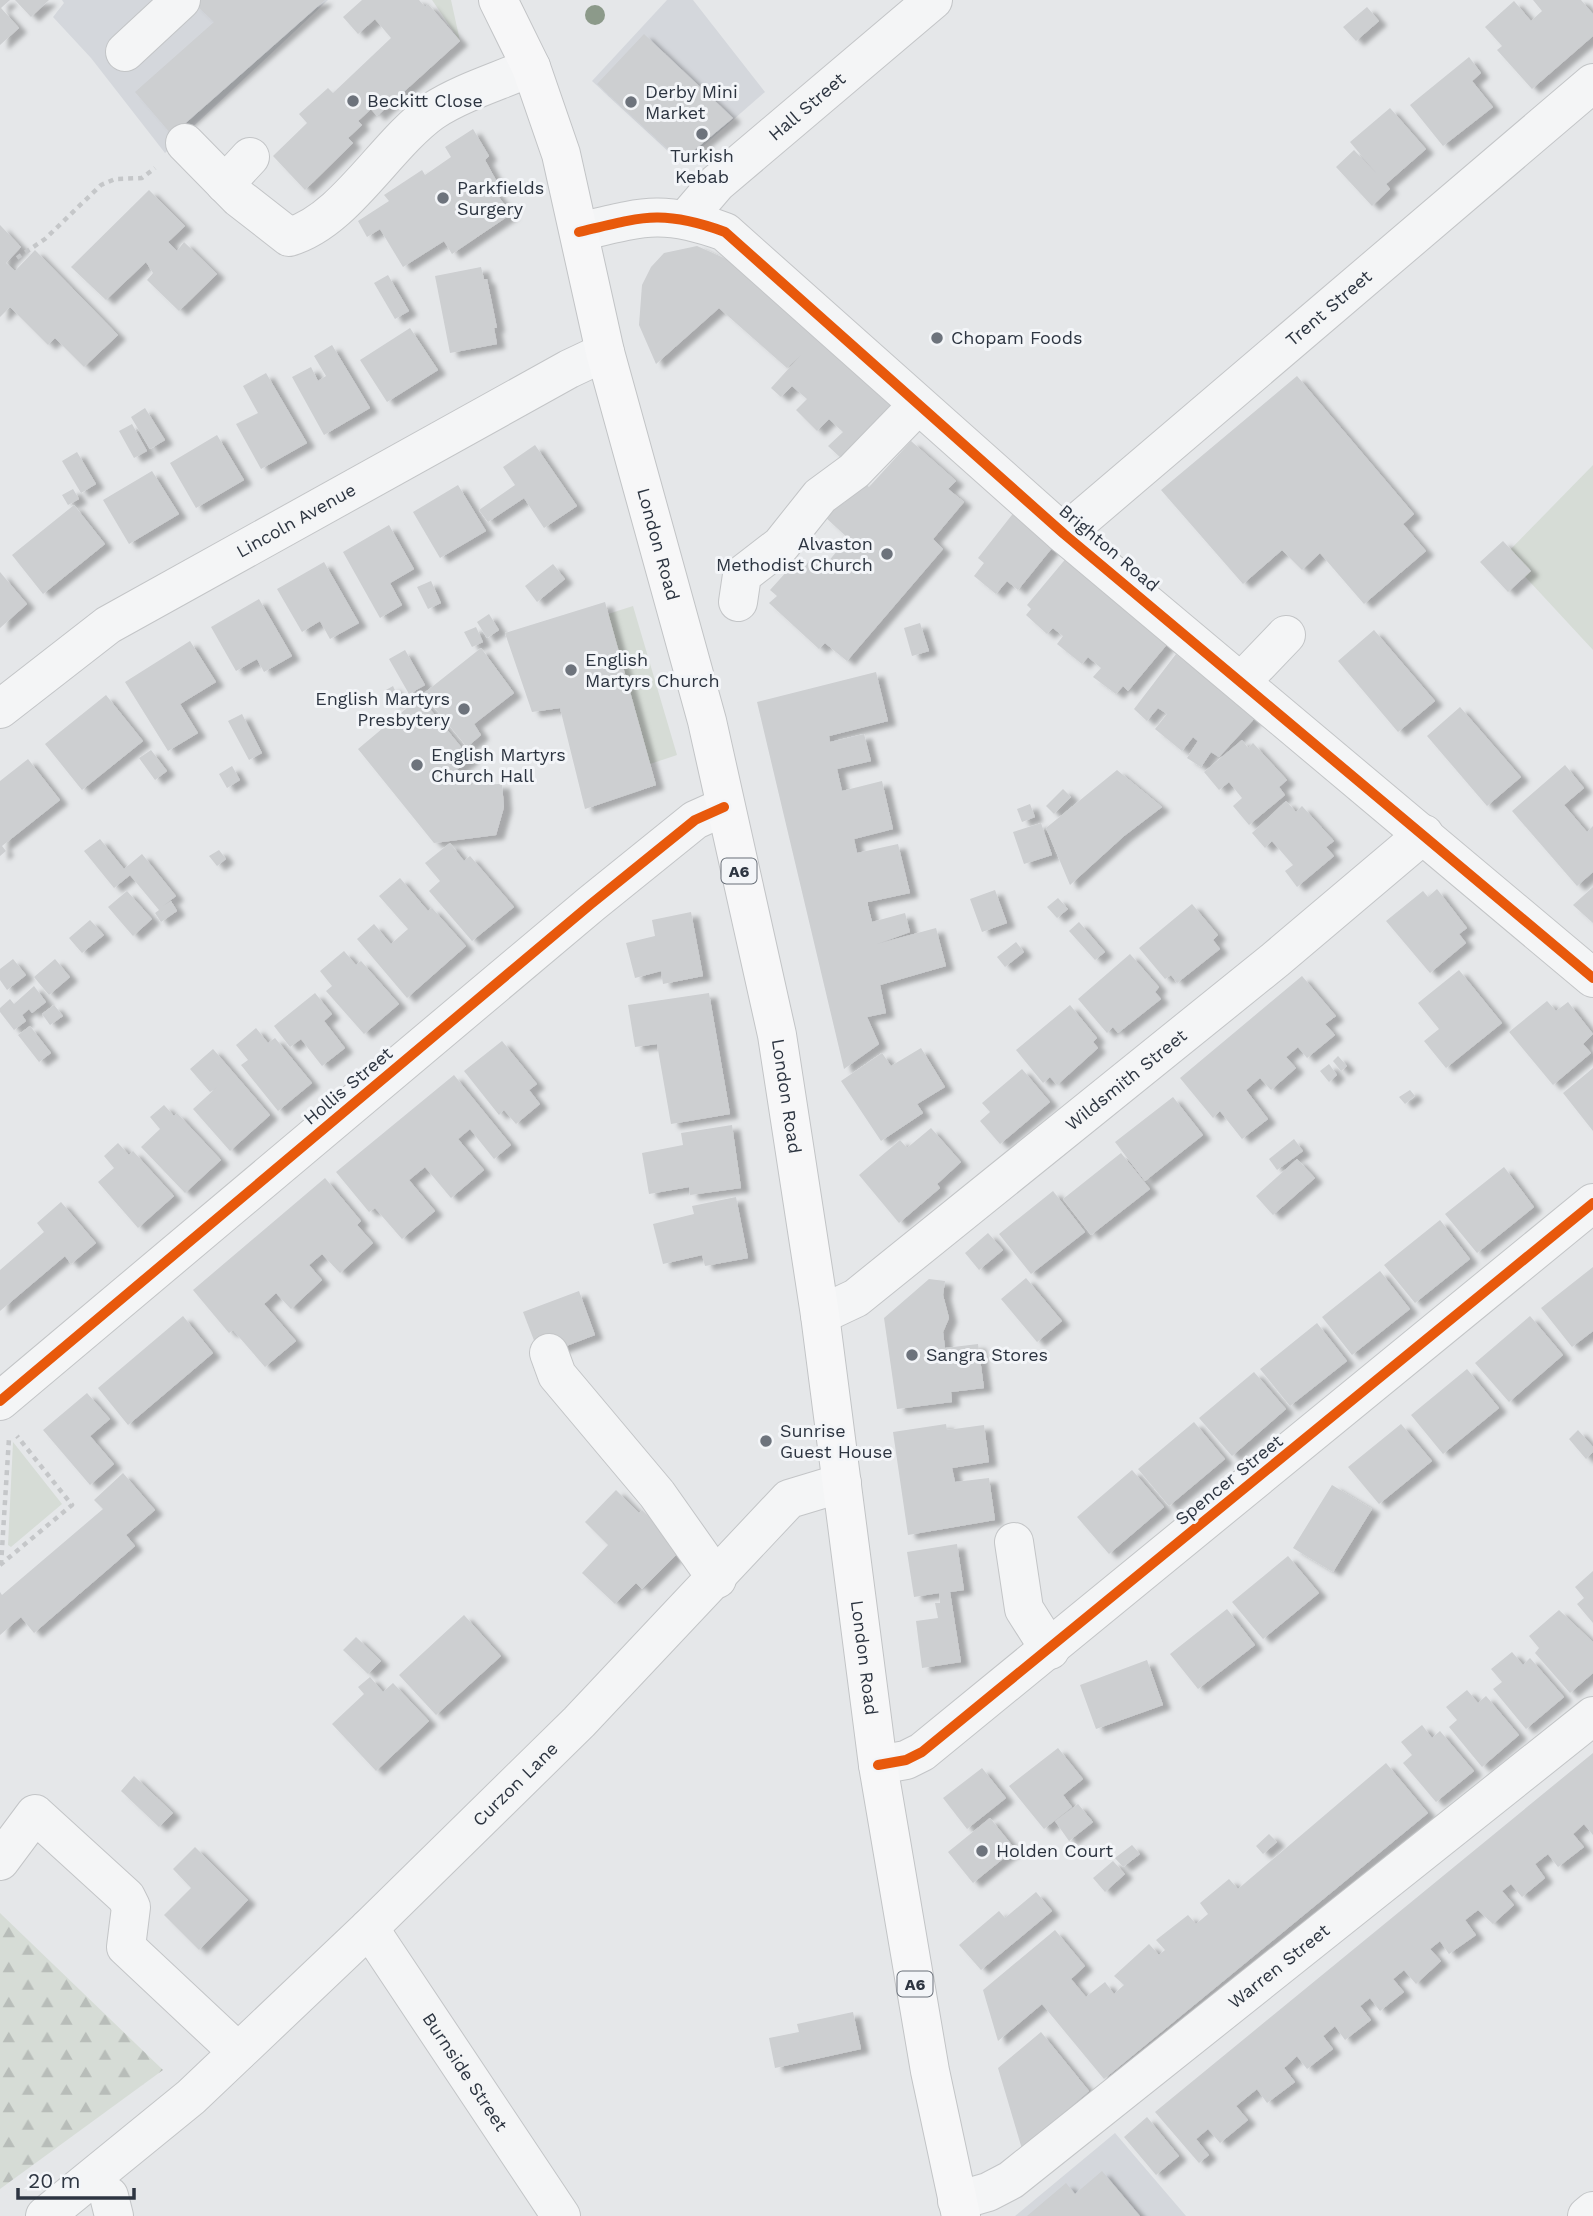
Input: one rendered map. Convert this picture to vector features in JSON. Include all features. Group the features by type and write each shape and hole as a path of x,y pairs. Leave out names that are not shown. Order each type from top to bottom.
{"main road":[{"name":"London Road","path":"498,0 531,67 561,154 605,352 707,721 724,807 777,1035 820,1315 878,1765 930,2070 959,2209"}],"street":[{"path":"125,52 181,0"},
{"name":"Hall Street","path":"687,218 717,183 933,0"},
{"path":"185,143 237,170 282,233 289,237 306,232 337,209 370,170 433,112 531,67"},
{"name":"Trent Street","path":"1064,534 1593,83"},
{"name":"Brighton Road","path":"579,232 645,216 687,218 725,232 1064,534 1593,978"},
{"name":"Lincoln Avenue","path":"0,709 108,625 569,369 605,352"},
{"path":"738,602 742,575 781,545 820,496 854,471 918,405"},
{"path":"1242,681 1286,635"},
{"name":"Hollis Street","path":"0,1401 631,871 695,820 724,807"},
{"name":"Wildsmith Street","path":"820,1315 856,1298 1275,960 1424,834"},
{"name":"Spencer Street","path":"878,1765 906,1760 922,1752 1050,1650 1593,1203"},
{"path":"549,1353 557,1375 656,1494 717,1579"},
{"name":"Curzon Lane","path":"45,2216 191,2096 369,1927 579,1722 717,1579 789,1499 842,1483"},
{"path":"1014,1542 1024,1609 1050,1650"},
{"name":"Warren Street","path":"959,2209 1011,2180 1593,1716"},
{"path":"0,1861 35,1814 126,1897 131,1917 127,1948 239,2052"},
{"name":"Burnside Street","path":"369,1927 561,2216"},
{"path":"1587,2216 1593,2211"}],"path":[{"path":"17,258 45,239 101,185 115,179 142,178 185,143"},
{"path":"10,1427 72,1505 1,1565 6,1497 10,1427"}],"shaded area":[{"path":"62,0 328,0 165,153 91,58 53,17 64,3"},
{"path":"667,0 693,0 765,92 694,154 670,153 592,81"},
{"path":"1115,2133 1186,2216 1015,2216"}],"green space":[{"path":"432,0 451,0 460,41"},
{"path":"1593,465 1593,650 1505,555"},
{"path":"633,606 677,755 650,764 608,614"},
{"path":"13,1442 62,1504 11,1547 8,1545"},
{"path":"0,1913 163,2070 0,2189"}],"building":[{"path":"0,0 10,0 1,8 19,28 0,45"},
{"path":"15,0 49,0 31,17"},
{"path":"197,0 325,0 172,135 135,92 214,22 194,3"},
{"name":"Beckitt Close","path":"362,0 419,0 425,7 428,4 460,41 377,116 371,109 358,121 362,125 348,138 353,143 305,190 273,156 307,123 299,114 328,88 333,93 391,38 375,19 358,34 343,17"},
{"path":"1533,0 1581,0 1593,14 1593,36 1532,89 1497,50 1502,46 1485,27 1514,1 1531,21 1542,11"},
{"path":"1367,7 1379,21 1356,41 1343,27"},
{"path":"644,34 733,118 692,152 670,151 597,84"},
{"path":"1469,57 1481,73 1472,81 1493,107 1443,146 1410,105"},
{"path":"1390,108 1426,149 1386,184 1390,189 1372,206 1336,167 1354,150 1377,174 1350,142"},
{"name":"Parkfields Surgery","path":"473,129 489,156 485,160 497,182 491,186 511,214 452,254 444,241 403,267 380,229 367,237 358,221 389,201 384,195 422,170 425,175 451,157 445,147"},
{"path":"149,190 185,226 168,242 177,251 184,242 217,274 179,311 147,280 153,273 146,262 106,300 71,267"},
{"path":"0,225 21,247 6,263 15,271 35,250 118,335 84,367 55,338 48,345 10,307 0,317"},
{"path":"697,246 735,263 893,407 841,458 828,446 843,432 829,419 817,431 796,410 807,399 792,386 781,397 771,388 801,355 787,368 719,308 656,364 639,325 642,285 651,267 664,253"},
{"path":"481,267 484,279 487,279 497,328 494,328 497,344 450,353 435,276"},
{"path":"388,275 409,311 395,319 374,283"},
{"path":"410,328 438,370 387,402 360,360"},
{"path":"332,345 370,408 324,435 292,377 311,367 318,381 326,376 314,356"},
{"path":"266,373 307,443 261,469 236,424 258,413 243,386"},
{"path":"1297,376 1414,514 1403,524 1426,551 1364,604 1320,553 1302,570 1282,550 1243,584 1161,490"},
{"path":"145,408 165,440 150,449 131,417"},
{"path":"132,424 147,451 134,458 119,431"},
{"path":"217,435 244,480 196,508 170,463"},
{"name":"Alvaston Methodist Church","path":"911,441 956,481 948,489 964,502 933,539 943,549 847,661 825,643 819,649 769,603 777,596 770,590 798,559 805,566 811,559 822,569 848,538 825,517 840,500 844,503 863,482 869,487"},
{"path":"535,445 577,506 544,528 524,498 488,522 479,510 515,485 503,467"},
{"path":"77,452 96,484 81,493 62,461"},
{"path":"152,471 179,514 129,544 103,500"},
{"path":"458,485 486,531 440,558 413,512"},
{"path":"73,489 79,499 68,505 62,495"},
{"path":"74,505 105,544 43,594 12,555"},
{"path":"1015,511 1056,543 1018,590 1007,581 996,594 974,576 984,563 978,558"},
{"path":"389,525 414,569 390,583 402,605 380,618 343,552"},
{"path":"1503,541 1531,571 1508,592 1480,562"},
{"path":"1068,556 1169,642 1128,691 1123,686 1116,694 1093,677 1101,668 1088,657 1082,664 1057,644 1063,636 1053,628 1047,634 1026,615 1031,609 1027,605"},
{"path":"324,562 359,623 330,639 320,621 302,632 277,589"},
{"path":"553,564 565,579 537,602 525,586"},
{"path":"0,572 27,604 0,628"},
{"path":"431,581 441,603 428,609 417,587"},
{"path":"259,599 292,656 264,672 257,659 236,671 211,627"},
{"name":"English Martyrs Church","path":"605,602 656,785 585,809 560,708 532,712 505,633"},
{"path":"489,614 499,630 487,638 477,622"},
{"path":"920,623 929,651 912,656 904,628"},
{"path":"476,627 483,642 472,647 464,632"},
{"path":"1374,630 1435,701 1398,732 1338,661"},
{"path":"190,641 216,682 180,704 198,733 168,751 125,682"},
{"name":"English Martyrs Presbytery","path":"481,648 514,693 474,724 481,735 467,747 423,694"},
{"path":"405,650 425,685 409,694 389,659"},
{"path":"1176,654 1254,719 1219,757 1211,752 1201,767 1187,758 1198,741 1193,737 1182,751 1155,729 1167,714 1158,708 1147,721 1134,709"},
{"path":"876,672 888,721 829,736 830,742 864,734 871,761 837,769 842,791 882,781 893,829 854,839 857,853 898,844 910,893 868,902 872,922 905,913 910,932 877,944 936,928 946,966 880,985 886,1013 867,1017 879,1044 844,1069 757,702"},
{"path":"393,686 400,701 393,704 386,690"},
{"path":"106,695 143,741 82,790 45,744"},
{"name":"English Martyrs Church Hall","path":"420,697 471,759 455,771 471,785 502,784 504,807 496,835 434,843 358,749"},
{"path":"1460,707 1521,777 1487,806 1427,736"},
{"path":"242,714 262,753 249,760 228,721"},
{"path":"1242,740 1248,748 1253,743 1287,780 1279,787 1285,795 1249,825 1233,806 1242,798 1229,782 1219,790 1204,772"},
{"path":"151,750 167,771 155,780 139,758"},
{"path":"28,759 60,800 2,846 6,851 0,856 0,781"},
{"path":"1565,765 1584,788 1564,805 1587,832 1593,826 1593,872 1577,886 1512,811"},
{"path":"232,766 240,780 227,788 219,774"},
{"path":"1117,770 1162,807 1124,836 1070,885 1046,828"},
{"path":"1063,789 1071,797 1054,814 1046,806"},
{"path":"1286,801 1296,812 1302,806 1334,841 1326,847 1334,856 1297,887 1285,871 1293,865 1272,841 1265,848 1252,833"},
{"path":"1030,804 1035,817 1022,822 1017,809"},
{"path":"1041,823 1052,855 1024,864 1013,832"},
{"path":"100,839 124,869 142,854 176,896 163,906 171,901 177,911 161,922 155,913 159,910 130,875 114,888 84,851"},
{"path":"450,843 464,861 470,856 514,907 472,941 429,891 440,881 425,863"},
{"path":"219,850 226,859 217,866 209,856"},
{"path":"400,878 428,911 432,908 466,946 407,998 357,939 374,924 391,944 408,929 379,896"},
{"path":"1593,887 1593,923 1573,905"},
{"path":"1437,889 1467,928 1459,934 1466,943 1430,973 1386,921 1423,891 1428,897"},
{"path":"995,890 1007,923 982,932 970,899"},
{"path":"127,891 152,919 133,936 108,907"},
{"path":"1058,898 1068,909 1057,918 1047,907"},
{"path":"1192,904 1218,935 1213,940 1220,949 1177,983 1171,975 1165,979 1139,948"},
{"path":"691,912 703,976 663,984 661,971 635,978 626,943 655,936 652,920"},
{"path":"90,920 104,935 82,953 69,938"},
{"path":"1079,922 1105,952 1095,960 1069,931"},
{"path":"1016,942 1024,952 1005,967 997,957"},
{"path":"344,951 356,965 361,961 399,1004 364,1034 326,991 332,986 320,971"},
{"path":"1130,954 1159,987 1155,992 1161,999 1118,1033 1113,1027 1107,1033 1078,999"},
{"path":"13,959 26,975 7,990 0,980 0,969"},
{"path":"55,959 70,977 49,995 34,977"},
{"path":"1459,970 1502,1023 1446,1068 1424,1041 1439,1029 1418,1003"},
{"path":"1302,976 1336,1016 1325,1024 1335,1035 1307,1058 1298,1047 1286,1057 1296,1068 1271,1090 1260,1078 1246,1090 1268,1119 1242,1139 1220,1111 1213,1118 1180,1078"},
{"path":"34,986 46,1002 32,1013 29,1009 22,1015 26,1021 14,1030 0,1012 0,1008 10,999 14,1004"},
{"path":"315,993 332,1014 324,1021 345,1048 322,1066 301,1039 290,1047 274,1026"},
{"path":"709,993 730,1114 671,1124 657,1044 635,1047 628,1005"},
{"path":"1547,1001 1556,1011 1568,1002 1593,1034 1583,1044 1591,1053 1553,1085 1509,1032"},
{"path":"54,1005 63,1016 50,1025 42,1014"},
{"path":"1070,1005 1097,1038 1093,1042 1098,1048 1057,1085 1050,1077 1043,1083 1016,1050"},
{"path":"30,1026 51,1053 39,1062 18,1035"},
{"path":"256,1028 268,1043 275,1038 312,1083 278,1111 241,1065 248,1060 236,1045"},
{"path":"502,1041 537,1084 529,1090 540,1104 516,1124 504,1110 499,1115 464,1071"},
{"path":"921,1048 945,1087 917,1104 923,1113 881,1141 841,1081 882,1053 891,1066"},
{"path":"213,1049 270,1115 230,1151 193,1109 217,1087 210,1092 190,1069"},
{"path":"1338,1056 1347,1066 1341,1071 1333,1061"},
{"path":"1329,1064 1337,1075 1329,1082 1320,1071"},
{"path":"1593,1068 1593,1131 1563,1093"},
{"path":"1022,1069 1050,1102 1000,1144 980,1121 990,1112 982,1103"},
{"path":"454,1075 511,1145 494,1159 470,1129 458,1139 484,1170 451,1198 425,1167 409,1180 435,1211 402,1239 375,1208 369,1212 336,1172"},
{"path":"1410,1090 1415,1096 1405,1104 1399,1097"},
{"path":"1173,1097 1203,1135 1145,1181 1115,1142"},
{"path":"164,1105 174,1116 177,1113 221,1160 185,1193 141,1147 160,1129 150,1117"},
{"path":"732,1125 741,1188 690,1195 689,1187 649,1194 642,1153 683,1145 681,1133"},
{"path":"931,1128 961,1162 937,1184 940,1188 899,1223 859,1175 900,1140 907,1148"},
{"path":"1294,1139 1303,1151 1277,1170 1269,1159"},
{"path":"118,1143 129,1155 133,1151 174,1196 138,1228 98,1182 114,1168 104,1156"},
{"path":"1121,1153 1150,1189 1091,1235 1063,1199"},
{"path":"1297,1159 1315,1178 1273,1215 1256,1196"},
{"path":"1504,1167 1534,1207 1477,1253 1445,1214"},
{"path":"325,1178 361,1221 357,1225 373,1243 340,1273 322,1254 309,1265 322,1280 291,1309 276,1293 264,1304 296,1341 265,1367 233,1330 229,1333 193,1290"},
{"path":"1053,1191 1085,1232 1031,1274 999,1234"},
{"path":"736,1197 748,1258 705,1266 702,1255 663,1264 653,1224 694,1214 692,1206"},
{"path":"61,1202 96,1243 71,1264 65,1256 0,1311 0,1270 44,1232 37,1223"},
{"path":"1440,1220 1470,1259 1415,1303 1384,1265"},
{"path":"988,1233 1003,1250 979,1270 965,1253"},
{"path":"1593,1267 1593,1331 1572,1347 1541,1308"},
{"path":"1380,1271 1410,1309 1352,1355 1322,1317"},
{"path":"1026,1278 1062,1321 1037,1342 1001,1299"},
{"path":"929,1279 945,1281 943,1295 949,1318 943,1332 945,1348 978,1344 984,1388 951,1392 952,1402 897,1409 884,1318"},
{"path":"579,1291 595,1335 540,1356 523,1312"},
{"path":"183,1316 213,1353 128,1425 98,1388"},
{"path":"1530,1316 1563,1355 1509,1402 1475,1363"},
{"path":"1317,1323 1347,1361 1290,1406 1260,1369"},
{"path":"1467,1369 1499,1408 1443,1454 1411,1415"},
{"path":"1254,1372 1286,1409 1232,1456 1199,1418"},
{"path":"87,1393 110,1419 90,1436 114,1464 90,1485 43,1430"},
{"path":"1194,1422 1225,1459 1169,1506 1138,1469"},
{"path":"946,1424 947,1430 984,1425 989,1462 952,1468 955,1482 989,1478 995,1520 908,1535 893,1432"},
{"path":"1401,1424 1432,1461 1379,1504 1348,1467"},
{"path":"1578,1430 1593,1447 1593,1452 1586,1459 1569,1439"},
{"path":"1132,1470 1164,1507 1109,1554 1077,1517"},
{"path":"123,1473 155,1510 126,1535 135,1546 34,1633 21,1617 0,1635 0,1592 2,1595 103,1509 94,1500"},
{"path":"1332,1485 1372,1509 1333,1572 1293,1548"},
{"path":"616,1490 639,1513 642,1510 682,1549 642,1589 636,1583 615,1604 582,1573 608,1545 585,1522"},
{"path":"957,1544 964,1590 950,1592 961,1662 922,1668 916,1621 938,1618 935,1603 940,1603 939,1593 914,1597 907,1552"},
{"path":"1288,1556 1319,1593 1263,1639 1232,1602"},
{"path":"1593,1571 1593,1623 1577,1604 1584,1598 1575,1587"},
{"path":"1227,1609 1255,1645 1198,1689 1170,1654"},
{"path":"1559,1610 1593,1642 1593,1673 1570,1693 1535,1653 1539,1648 1529,1636"},
{"path":"464,1615 501,1656 436,1715 399,1675"},
{"path":"356,1637 381,1661 368,1674 343,1650"},
{"path":"1512,1652 1523,1665 1530,1658 1564,1697 1526,1729 1493,1689 1502,1682 1491,1669"},
{"path":"1147,1660 1163,1705 1096,1729 1080,1685"},
{"path":"370,1677 383,1692 393,1683 429,1721 376,1771 332,1724 364,1694 358,1687"},
{"path":"1467,1690 1478,1703 1486,1696 1519,1735 1482,1767 1449,1727 1457,1720 1446,1707"},
{"path":"1422,1725 1432,1738 1440,1731 1474,1771 1436,1802 1403,1763 1412,1755 1401,1742"},
{"path":"1058,1748 1083,1779 1063,1795 1072,1807 1044,1829 1009,1786"},
{"path":"1593,1753 1593,1835 1584,1824 1573,1834 1584,1847 1558,1867 1548,1854 1535,1864 1545,1878 1522,1897 1511,1884 1502,1891 1514,1905 1493,1924 1478,1910 1465,1920 1476,1935 1449,1954 1440,1941 1430,1949 1441,1961 1416,1984 1404,1970 1393,1979 1404,1992 1380,2011 1370,1998 1360,2006 1371,2020 1345,2040 1335,2026 1323,2036 1333,2049 1307,2069 1297,2056 1284,2068 1295,2082 1267,2103 1257,2089 1236,2106 1248,2120 1220,2143 1208,2129 1196,2139 1209,2155 1199,2163 1155,2112"},
{"path":"1386,1763 1428,1813 1104,2079 1042,2004 998,2041 983,1990 1055,1930 1085,1966 1071,1979 1086,1997 1105,1982 1114,1994 1124,1985 1114,1976 1149,1944 1159,1955 1165,1950 1156,1940 1188,1915 1196,1924 1208,1914 1200,1903 1229,1879 1238,1889"},
{"name":"Holden Court","path":"982,1768 1006,1798 967,1829 943,1798"},
{"path":"134,1776 173,1813 159,1827 121,1791"},
{"path":"1078,1804 1093,1822 1069,1841 1055,1821"},
{"name":"Holden Court","path":"990,1818 1015,1849 973,1883 948,1852"},
{"path":"1269,1834 1277,1842 1263,1854 1256,1846"},
{"path":"1132,1845 1140,1854 1123,1867 1115,1858"},
{"path":"195,1847 248,1900 199,1950 164,1915 191,1888 173,1869"},
{"path":"1113,1861 1125,1874 1105,1892 1093,1878"},
{"path":"1036,1892 1052,1911 981,1970 959,1945 999,1911 1005,1918"},
{"path":"853,2012 861,2049 775,2068 769,2038 799,2032 797,2024"},
{"path":"1041,2032 1089,2091 1022,2149 998,2068"},
{"path":"1147,2117 1179,2156 1156,2175 1124,2137"},
{"path":"1102,2171 1140,2216 1027,2216 1066,2183 1075,2194"}],"cycle path":[{"path":"579,232 652,218 684,220 725,232 1064,534 1593,978"},
{"path":"0,1401 591,904 695,820 724,807"},
{"path":"878,1765 906,1760 922,1752 1593,1203"}],"place":[{"name":"Beckitt Close","path":"353,101"},
{"name":"Derby Mini Market","path":"631,102"},
{"name":"Turkish Kebab","path":"702,134"},
{"name":"Parkfields Surgery","path":"443,198"},
{"name":"Chopam Foods","path":"937,338"},
{"name":"Alvaston Methodist Church","path":"887,554"},
{"name":"English Martyrs Church","path":"571,670"},
{"name":"English Martyrs Presbytery","path":"464,709"},
{"name":"English Martyrs Church Hall","path":"417,765"},
{"name":"Sangra Stores","path":"912,1355"},
{"name":"Sunrise Guest House","path":"766,1441"},
{"name":"Holden Court","path":"982,1851"}]}
